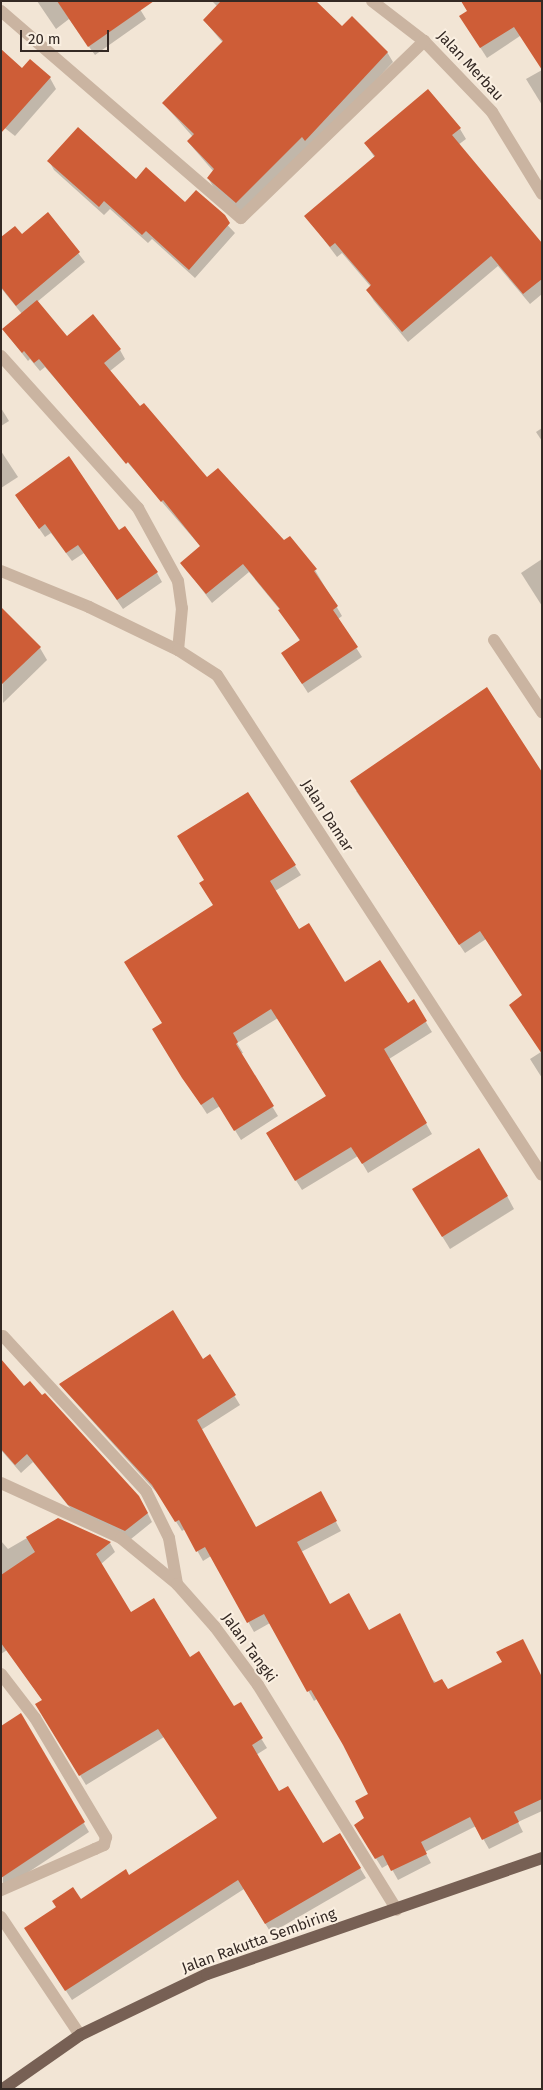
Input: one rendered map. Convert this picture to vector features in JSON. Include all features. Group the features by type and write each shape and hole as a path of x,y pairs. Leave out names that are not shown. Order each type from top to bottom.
{"main road":[{"name":"Jalan Rakutta Sembiring","path":"3,2089 80,2035 207,1974 397,1910 542,1858"}],"street":[{"name":"Jalan Merbau","path":"372,1 424,41 492,112 542,194"},
{"path":"1,11 241,218 424,41"},
{"path":"1,356 138,508 178,581 182,608 178,650"},
{"name":"Jalan Damar","path":"1,571 89,607 178,650 216,675 542,1175"},
{"path":"494,640 542,712"},
{"path":"3,1336 146,1491 169,1538 177,1584"},
{"name":"Jalan Tangki","path":"1,1483 122,1538 177,1584 215,1627 258,1684 397,1910"},
{"path":"1,1674 35,1718 106,1837 104,1845 1,1890"},
{"path":"1,1917 80,2035"}],"building":[{"path":"57,1 154,1 88,47"},
{"path":"221,1 316,1 342,26 352,16 388,52 305,141 302,137 236,203 207,178 214,169 187,141 194,134 162,103 223,41 203,20"},
{"path":"461,1 542,1 542,70 514,27 480,48 459,16 467,11"},
{"path":"1,49 22,68 30,59 51,77 1,133"},
{"path":"428,89 461,128 452,135 542,243 542,279 523,294 491,256 402,332 366,290 371,285 335,243 330,247 304,216 375,156 364,143"},
{"path":"78,127 136,179 146,167 185,202 196,190 225,215 230,223 189,270 146,231 142,235 104,201 99,207 47,161"},
{"path":"48,212 80,252 16,306 1,287 1,237 15,226 22,234"},
{"path":"37,300 67,336 93,314 121,349 104,363 140,406 144,403 207,477 218,468 284,540 290,536 317,569 314,571 338,606 333,610 358,647 302,684 281,653 300,640 278,610 280,609 243,564 206,594 180,563 200,546 163,500 161,502 128,462 126,464 39,359 34,363 24,351 22,353 2,329"},
{"path":"69,456 119,530 125,526 158,572 117,600 78,545 66,553 45,524 39,529 15,495"},
{"path":"1,607 41,647 1,685"},
{"path":"487,687 542,772 542,1054 509,1005 522,995 480,931 459,945 350,781"},
{"path":"248,792 296,865 270,881 299,929 309,923 345,982 380,960 408,1003 414,999 427,1021 384,1049 427,1123 362,1164 351,1147 295,1181 266,1133 326,1096 271,1009 233,1033 238,1042 236,1044 274,1106 234,1131 213,1097 201,1105 182,1078 152,1029 162,1023 124,962 213,905 199,883 204,880 177,836"},
{"path":"479,1148 508,1196 442,1237 412,1189"},
{"path":"173,1310 203,1359 210,1354 236,1395 197,1420 256,1527 321,1491 337,1521 297,1542 330,1604 349,1593 369,1630 400,1613 434,1683 442,1679 448,1689 502,1662 496,1652 523,1639 542,1677 542,1799 514,1812 519,1822 482,1840 470,1817 421,1842 427,1854 391,1871 383,1855 375,1859 354,1825 364,1818 355,1801 368,1794 343,1745 311,1690 307,1692 264,1614 247,1623 205,1547 196,1552 179,1520 175,1522 152,1485 59,1384"},
{"path":"1,1359 24,1386 30,1381 42,1395 45,1393 139,1496 148,1513 125,1531 68,1505 27,1454 15,1465 1,1449"},
{"path":"58,1518 111,1542 96,1554 131,1612 154,1598 190,1657 199,1651 234,1706 241,1702 263,1738 252,1745 279,1791 288,1786 323,1843 340,1833 361,1868 265,1924 238,1880 65,1991 24,1928 56,1907 52,1901 73,1887 81,1899 126,1869 129,1875 217,1818 158,1729 79,1776 35,1704 42,1700 1,1643 1,1575 35,1552 26,1537"},
{"path":"21,1713 85,1822 1,1878 1,1726"}]}
